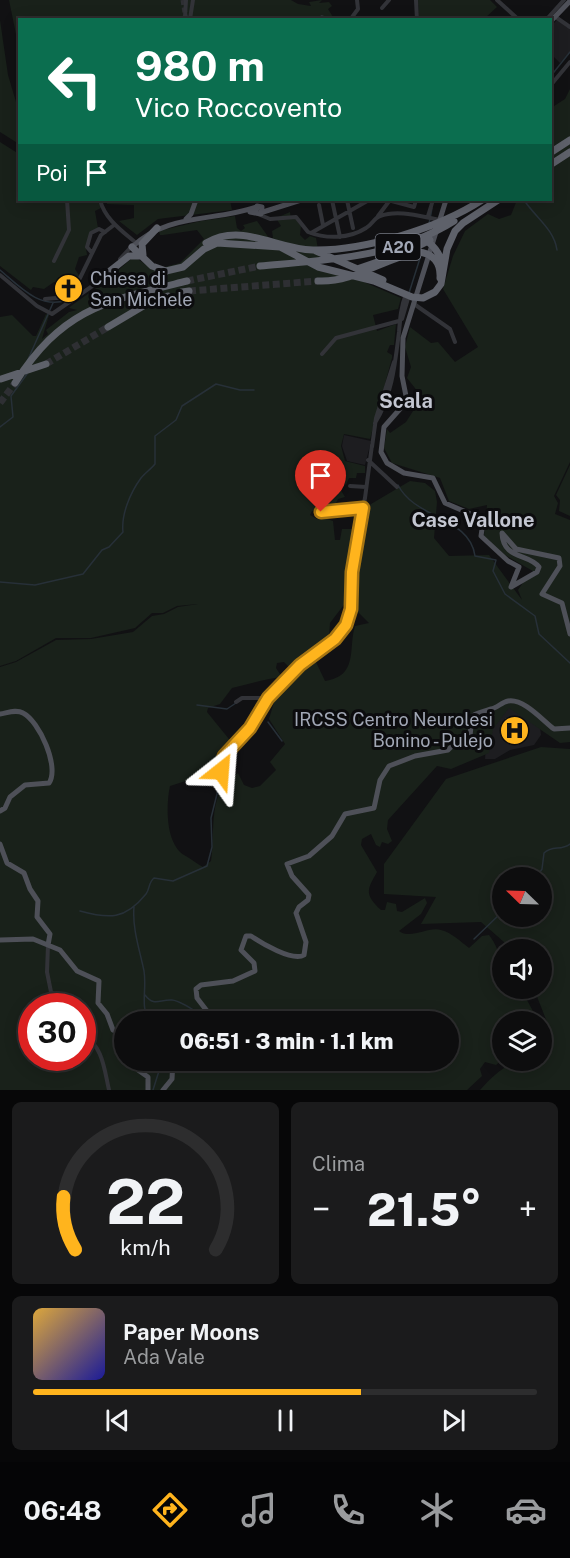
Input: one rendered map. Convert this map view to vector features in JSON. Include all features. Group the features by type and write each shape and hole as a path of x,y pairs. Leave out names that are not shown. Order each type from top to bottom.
{"highway":[{"path":"552,158 568,147"},
{"path":"134,245 154,268 166,271 183,267 209,241 234,234 314,250 358,245 432,225 459,214 480,201"},
{"name":"A20","path":"261,266 367,255 404,246 446,226 485,201"},
{"path":"194,256 214,244 238,243 291,251 323,268 374,281 418,298 430,296 442,282 447,246 455,231 463,222 496,202"},
{"name":"A20","path":"314,250 341,262 349,265 358,269 368,273 405,290 417,294 426,293 439,281 440,271 433,258 418,252 367,271 358,274 323,281 413,249 496,202"},
{"path":"142,256 142,244 157,228"},
{"path":"279,263 343,253 412,235 423,238 433,246 442,259 444,271"},
{"path":"110,271 129,256 142,256"},
{"path":"15,383 51,336 71,320 95,307 127,296 187,281"},
{"path":"108,327 145,305 168,296"},
{"path":"3,379 46,364"}],"main road":[{"path":"552,19 568,1"},
{"path":"195,219 196,201"},
{"path":"134,245 157,228 183,221 260,209 289,201"},
{"path":"194,210 201,214 215,214 272,209 298,201"},
{"path":"446,201 416,306 400,339 402,376 407,401 403,409 385,426 380,448 387,463 408,474 433,478 445,503 481,519 481,536 508,561 519,567 512,587 537,572 539,566 511,552 502,533 516,549 558,557 560,566 542,594 562,603 570,634"},
{"path":"183,221 194,210"},
{"path":"195,219 215,214"},
{"path":"206,1011 196,997 197,988 201,985 232,982 255,971 254,963 241,950 246,936 251,936 265,947 296,958 304,955 306,942 296,914 298,908 308,900 309,895 292,876 287,864 305,859 314,852 333,835 345,814 374,808 380,780 389,766 415,756 450,750 460,739 470,736 470,720 476,712 510,701 542,716 554,729 570,728"},
{"path":"0,714 16,711 25,714 41,737 53,766 50,783 25,785 10,796 4,809 0,812"},
{"path":"0,844 7,863 21,870 37,900 37,916 50,933 48,945"},
{"path":"0,940 33,939 64,952 70,965 79,973 98,980 99,1005 106,1013 114,1030"},
{"path":"138,1071 148,1077 148,1090"},
{"path":"163,1090 172,1078 172,1071"}],"street":[{"path":"186,0 185,17 188,18"},
{"path":"190,18 193,0"},
{"path":"351,18 357,10 357,0"},
{"path":"382,8 389,0"},
{"path":"416,0 417,18"},
{"path":"496,0 517,18"},
{"path":"552,22 570,27"},
{"path":"552,84 570,62"},
{"path":"54,261 69,230 67,201"},
{"path":"0,275 50,313 83,293 110,271 134,245 114,225 103,210 100,201"},
{"path":"272,209 276,210 304,201"},
{"path":"332,201 340,237"},
{"path":"347,201 353,228"},
{"path":"310,233 367,201"},
{"path":"260,209 296,217 310,233 340,237 366,228 378,217 388,201"},
{"path":"393,201 414,207 416,201"},
{"path":"429,217 433,201"},
{"path":"319,205 323,225"},
{"path":"378,217 403,214 441,221"},
{"path":"80,278 105,232 114,225"},
{"path":"92,253 87,247 91,233 99,229 105,232"},
{"path":"45,299 83,293"},
{"path":"408,294 417,296"},
{"path":"221,771 224,756 252,725 268,698 300,665 341,633 349,609 352,572 375,423 400,339 399,321 408,294"},
{"path":"399,329 408,294"},
{"path":"416,306 450,329 454,342"},
{"path":"322,354 336,338 399,321"},
{"path":"369,460 398,487"},
{"path":"350,486 366,487"},
{"path":"319,512 363,508"},
{"path":"236,702 247,698 268,698"},
{"path":"48,945 47,973 52,993"},
{"path":"96,1044 104,1063 109,1090"}],"shaded area":[{"path":"9,0 291,0 298,4 311,6 309,2 322,0 319,3 329,2 332,6 328,9 332,18 311,16 309,18 18,18 18,44"},
{"path":"418,0 490,0 497,7 485,18 419,18"},
{"path":"0,20 8,75 18,109 18,143 0,132"},
{"path":"557,20 570,29 570,52 560,63 552,55 552,25"},
{"path":"570,89 570,462 554,496 558,503 555,514 570,520 570,742 560,743 509,708 493,729 489,753 451,769 437,766 388,820 387,829 392,841 388,844 382,842 380,847 376,845 371,834 362,839 361,845 377,872 369,892 372,900 381,910 385,910 387,902 396,904 397,911 402,912 425,898 427,903 421,914 399,931 414,934 441,930 469,948 482,936 489,935 492,940 492,999 526,999 533,1011 492,1011 492,1064 485,1062 480,1069 482,1076 467,1090 0,1090 0,667 16,662 56,640 91,639 133,632 152,616 164,614 178,607 198,604 177,606 163,613 152,613 135,628 91,638 56,638 16,661 0,666 0,317 12,315 33,336 36,336 46,314 49,315 42,339 48,334 46,330 69,312 77,310 69,308 71,306 106,281 131,259 135,257 153,270 180,263 204,239 197,230 163,235 160,235 159,231 235,216 237,228 241,231 245,228 243,225 257,221 269,238 273,238 272,231 281,226 276,218 290,212 291,219 295,218 301,226 300,235 305,240 310,236 316,238 322,271 357,279 401,298 398,309 373,315 377,331 396,324 394,345 390,345 387,352 392,355 392,358 370,439 344,434 341,446 345,461 365,466 365,473 357,473 356,478 349,478 346,485 343,482 339,487 345,497 338,499 335,505 328,504 324,509 312,511 310,515 317,519 319,516 333,521 335,540 340,540 342,529 355,529 346,579 346,602 330,623 329,637 289,667 284,662 277,663 276,668 282,677 232,688 220,704 208,708 207,712 233,744 222,756 215,777 210,780 189,780 170,786 168,823 173,842 184,855 203,867 211,861 214,812 221,790 238,773 244,785 252,788 260,786 276,770 270,762 285,744 269,719 277,692 315,660 325,681 343,673 350,660 355,626 369,623 358,612 355,598 367,510 371,504 410,481 425,483 435,491 437,502 434,538 449,556 489,555 522,600 518,590 524,581 538,574 505,555 484,536 487,505 469,509 449,501 440,478 392,463 384,448 387,429 390,433 406,422 422,397 407,378 411,367 405,347 410,327 431,343 438,342 455,362 478,347 443,289 453,256 465,231 488,214 499,219 511,215 517,201 552,201 552,107 565,99"},
{"path":"0,142 18,153 18,201 99,201 101,208 95,211 98,228 92,231 86,248 87,255 79,257 75,269 79,279 74,277 63,284 54,282 44,289 33,287 31,290 0,266"},
{"path":"106,201 230,201 232,210 158,219 137,235 119,221 134,218 134,205 107,204"},
{"path":"344,435 371,441 365,465 347,461 342,446"},
{"path":"570,465 570,516 559,511 560,500 556,495"},
{"name":"IRCSS Centro Neurolesi Bonino - Pulejo","path":"509,705 540,727 541,735 534,745 510,750 495,759 485,759 487,733"},
{"path":"541,747 570,749 570,1090 480,1090 500,1071 552,1071 552,1011 543,1011 538,999 552,999 552,939 501,939 481,922 421,924 436,897 384,894 384,864 446,779"}],"waterway":[{"path":"552,74 570,52"},
{"path":"525,201 548,229 557,250"},
{"path":"429,224 432,208"},
{"path":"409,293 421,255"},
{"path":"0,270 30,295 48,302 67,300"},
{"path":"26,364 53,303"},
{"path":"0,427 13,417 11,396 27,374"},
{"path":"0,582 35,585 83,574 102,550 109,547 123,532 123,518 133,490 155,464 155,436 176,420 182,406 216,384 240,390 254,390"},
{"path":"398,485 416,505 463,533 471,543 475,556 496,560 493,571 505,594 535,616 539,634 570,663"},
{"path":"197,705 227,709 236,703"},
{"path":"268,722 282,741"},
{"path":"231,751 254,725"},
{"path":"80,911 108,916 124,913 146,894 154,878 173,881 207,866 212,847 211,818 223,770"},
{"path":"542,867 544,853 550,849 570,844"},
{"path":"134,907 135,931 145,978 145,1011"},
{"path":"474,939 492,922"},
{"path":"145,995 154,1002 176,1001 195,1011"},
{"path":"153,1090 159,1071"}],"tunnel":[{"path":"183,0 186,18"},
{"path":"187,281 260,266"},
{"path":"189,291 318,281"},
{"path":"46,364 108,327"},
{"path":"0,403 15,383"}],"place":[{"name":"Chiesa di San Michele","path":"69,289"},
{"name":"IRCSS Centro Neurolesi Bonino - Pulejo","path":"514,730"}],"district":[{"name":"Scala","path":"406,401"},
{"name":"Case Vallone","path":"473,520"}],"route":[{"path":"221,771 224,756 250,728 268,698 300,665 335,639 347,623 351,609 352,572 363,508 353,507 321,512"}]}
